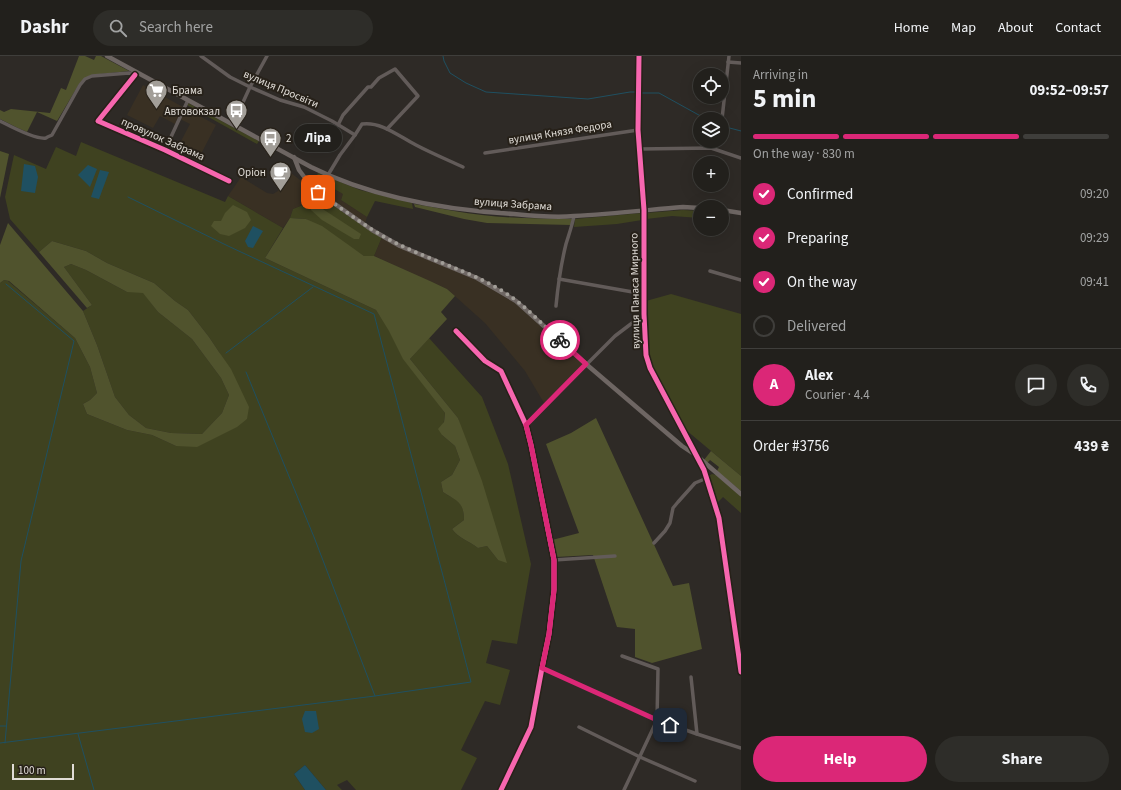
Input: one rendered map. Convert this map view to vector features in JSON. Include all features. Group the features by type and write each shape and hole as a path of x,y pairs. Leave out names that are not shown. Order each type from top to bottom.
{"main road":[{"name":"вулиця Забрама","path":"107,56 136,73 328,175 361,188 455,209 535,216 574,216 683,207 693,208"},
{"path":"294,157 299,170 318,192 372,230 400,246 477,278 516,301 586,364 741,494"},
{"path":"729,211 741,213"}],"street":[{"path":"116,61 120,56"},
{"name":"вулиця Просвіти","path":"201,56 230,77 250,88 280,100 304,107 338,124 355,135"},
{"path":"233,124 266,56"},
{"path":"639,56 638,130 644,210"},
{"path":"723,112 729,56"},
{"path":"728,62 741,63"},
{"path":"338,124 343,115 368,87 371,87 380,78 395,69 418,96 387,129"},
{"path":"0,121 17,130 39,138 47,138 52,135 80,85 86,79 92,76 136,73"},
{"name":"провулок Забрама","path":"136,73 98,121 165,150 229,181"},
{"name":"провулок Забрама","path":"165,150 188,100"},
{"path":"328,175 362,124 367,123 387,129 415,145 464,167"},
{"name":"вулиця Князя Федора","path":"485,153 638,130"},
{"path":"640,149 711,148 741,158"},
{"name":"вулиця Панаса Мирного","path":"644,210 644,314 646,355 650,368 697,456 707,478 718,518 741,672"},
{"path":"556,306 559,279 566,242 574,216"},
{"path":"710,271 741,280"},
{"path":"559,279 644,294"},
{"name":"вулиця Панаса Мирного","path":"526,425 615,336 644,314"},
{"path":"456,331 485,361 501,371 526,425 554,560 554,590 549,634 531,727 501,790"},
{"path":"654,543 670,523 673,508 695,483 707,478"},
{"path":"554,560 615,556"},
{"path":"622,656 658,669 657,720 624,790"},
{"path":"542,668 657,720 741,748"},
{"path":"691,677 697,734"},
{"path":"579,727 640,757 695,780"}],"shaded area":[{"path":"143,85 183,107 175,124 160,116 153,128 127,115"},
{"path":"185,108 216,125 201,154 180,143 190,124 180,119"},
{"path":"291,173 317,193 308,203 293,209 290,218 283,228 228,196 241,177 267,193 273,194 278,191"},
{"path":"316,179 343,194 341,200 367,217 365,223 319,190 314,184"},
{"path":"382,237 399,247 477,280 515,303 583,364 544,403 525,371 485,323 447,289 374,256"}],"green space":[{"path":"79,56 85,56 94,60 96,56 101,56 129,71 91,75 79,84 57,121 37,112 27,132 0,119 0,110 4,112 11,109 50,113 61,88 66,90"},
{"path":"188,103 259,141 257,144 187,105"},
{"path":"81,142 225,202 228,196 283,228 265,258 376,310 445,413 442,435 455,446 460,460 452,475 441,482 443,492 459,502 464,514 464,520 452,529 460,537 478,548 487,546 498,560 458,418 410,359 429,338 482,397 508,464 531,564 517,644 492,640 486,663 510,670 500,705 485,701 461,750 477,758 461,790 356,790 347,780 337,785 342,790 326,790 305,765 294,774 305,790 0,790 0,283 4,280 8,281 75,338 90,367 97,393 83,404 87,414 127,430 152,435 176,446 247,419 219,352 188,310 154,283 107,263 86,251 52,241 39,252 10,219 5,197 14,155 46,169 56,147 76,156"},
{"path":"0,151 9,154 0,198"},
{"path":"318,173 360,190 412,203 413,209 375,201 367,217 341,200 343,194 316,179"},
{"path":"317,193 344,213 382,237 374,256 364,256 306,219 290,218 293,209 308,203"},
{"path":"315,204 361,234 359,239 354,239 322,220 311,210 312,205"},
{"path":"414,204 498,217 572,219 571,225 487,223 415,207"},
{"path":"233,205 247,212 251,220 245,228 229,236 220,234 211,226 214,221 221,221 225,213"},
{"path":"693,211 693,218 672,216 646,219 646,213"},
{"path":"642,213 642,220 617,224 574,227 575,219"},
{"path":"290,218 306,219 322,226 364,256 374,256 447,289 455,296 441,312 447,319 410,359 458,418 482,481 507,563 498,560 487,546 478,548 460,537 452,529 464,520 464,514 459,503 443,492 441,482 452,475 460,460 455,446 442,435 438,429 444,422 445,413 403,359 389,331 376,310 265,258"},
{"path":"8,223 83,311 97,345 115,397 129,415 146,428 171,433 202,434 222,413 229,395 221,378 192,339 158,312 143,293 127,292 86,270 71,264 64,267 92,305 87,308 39,252 52,241 86,251 107,263 154,283 188,310 231,369 249,407 247,419 237,427 197,447 176,446 152,435 127,430 87,414 83,404 97,393 90,367 75,338 9,281 4,280 0,283 0,245"},
{"path":"71,264 86,270 127,292 143,292 158,312 192,339 221,378 229,395 222,413 202,434 171,433 146,428 129,415 115,397 97,345 83,311 92,305 64,267"},
{"path":"671,294 741,314 741,476 686,430 652,367 648,355 646,301"},
{"path":"596,418 673,586 689,583 702,649 652,663 635,657 635,629 617,627 593,555 556,557 552,540 579,533 546,444 571,433"},
{"path":"711,451 741,476 741,491 717,471 719,467 710,460 707,463 704,460"},
{"path":"712,474 716,475 741,496 741,513 723,497 716,504 709,478"}],"water":[{"path":"24,164 35,166 38,177 35,193 21,191"},
{"path":"88,165 97,169 90,187 78,175"},
{"path":"100,170 109,172 99,199 91,197"},
{"path":"253,226 263,231 253,248 248,247 245,241"},
{"path":"305,711 316,711 319,729 312,733 305,732 302,719"},
{"path":"305,765 326,790 305,790 294,774"}],"waterway":[{"path":"443,56 450,73 466,83 486,92 588,99 635,92"},
{"path":"641,93 659,93 693,112"},
{"path":"729,128 741,131"},
{"path":"0,743 375,696 471,682 374,314 228,246 128,197"},
{"path":"5,743 21,561 74,341 6,284"},
{"path":"226,353 313,287"},
{"path":"246,372 314,537 375,696"},
{"path":"0,726 6,726"},
{"path":"78,734 94,790"}],"cycle path":[{"path":"639,56 638,130 644,210 644,314 646,355 650,368 704,470 719,518 741,672"},
{"path":"135,75 98,121 165,150 229,181"},
{"path":"456,331 485,361 501,371 526,425 554,560 554,590 549,634 531,727 501,790"}],"way so far":[{"path":"318,192 372,230 400,246 477,278 492,286 516,301 560,340"}],"place":[{"name":"Брама","path":"156,110"},
{"name":"Автовокзал","path":"236,130"},
{"name":"2","path":"270,158"},
{"name":"Оріон","path":"281,192"},
{"name":"Ліра","path":"318,192"}],"route":[{"path":"560,340 586,364 526,425 554,560 554,590 549,634 542,668 670,725"}]}
